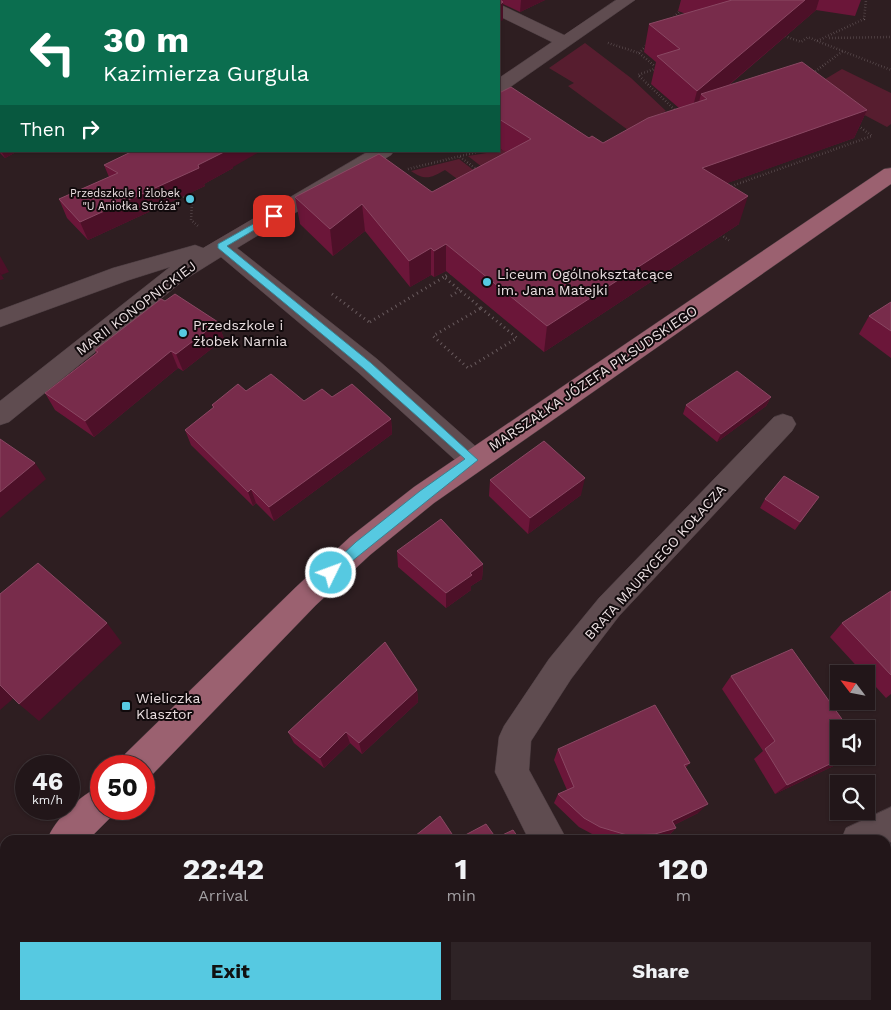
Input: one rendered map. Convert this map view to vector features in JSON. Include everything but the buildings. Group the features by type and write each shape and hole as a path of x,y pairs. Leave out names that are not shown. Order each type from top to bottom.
{"main road":[{"name":"MARSZAŁKA JÓZEFA PIŁSUDSKIEGO","path":"148,755 316,586 360,546 424,494 891,174"},
{"path":"69,835 90,813"}],"street":[{"path":"500,85 627,0"},
{"path":"500,10 565,42"},
{"name":"MARII KONOPNICKIEJ","path":"0,415 176,274 382,152"},
{"path":"0,319 121,274 221,246 368,366 473,460"},
{"name":"BRATA MAURYCEGO KOŁACZA","path":"546,835 538,823 512,772 515,737 560,669 609,607 783,424"},
{"path":"868,835 891,824"}],"path":[{"path":"817,41 828,38 864,18 866,0"},
{"path":"666,26 684,6"},
{"path":"785,36 801,42 808,38 891,70"},
{"path":"828,38 891,37"},
{"path":"638,53 652,39"},
{"path":"602,41 638,53 657,68 638,75 684,118"},
{"path":"807,76 824,67 843,51"},
{"path":"728,187 872,136 850,120"},
{"path":"408,169 477,152"},
{"path":"460,156 482,173"},
{"path":"181,195 192,203 191,220 201,229"},
{"path":"721,235 730,241"},
{"path":"370,322 455,271"},
{"path":"444,278 460,290 517,338 468,368 433,336 481,308"},
{"path":"451,296 460,290"}],"shaded area":[{"path":"585,43 631,78 666,111 628,130 568,86 574,83 549,68"},
{"path":"842,69 891,93 891,124 887,127 812,87"},
{"path":"504,148 518,158 496,178 468,156 500,152"},
{"path":"459,159 489,182 475,192 445,170 428,177 420,176 411,171"}],"place":[{"name":"Przedszkole i żlobek \"U Aniołka Stróża\"","path":"190,199"},
{"name":"Liceum Ogólnokształcące im. Jana Matejki","path":"487,282"},
{"name":"Przedszkole i żłobek Narnia","path":"183,333"},
{"name":"Wieliczka Klasztor","path":"126,706"}],"route":[{"path":"274,216 221,246 368,366 473,460 424,494 360,546 331,573"}]}
